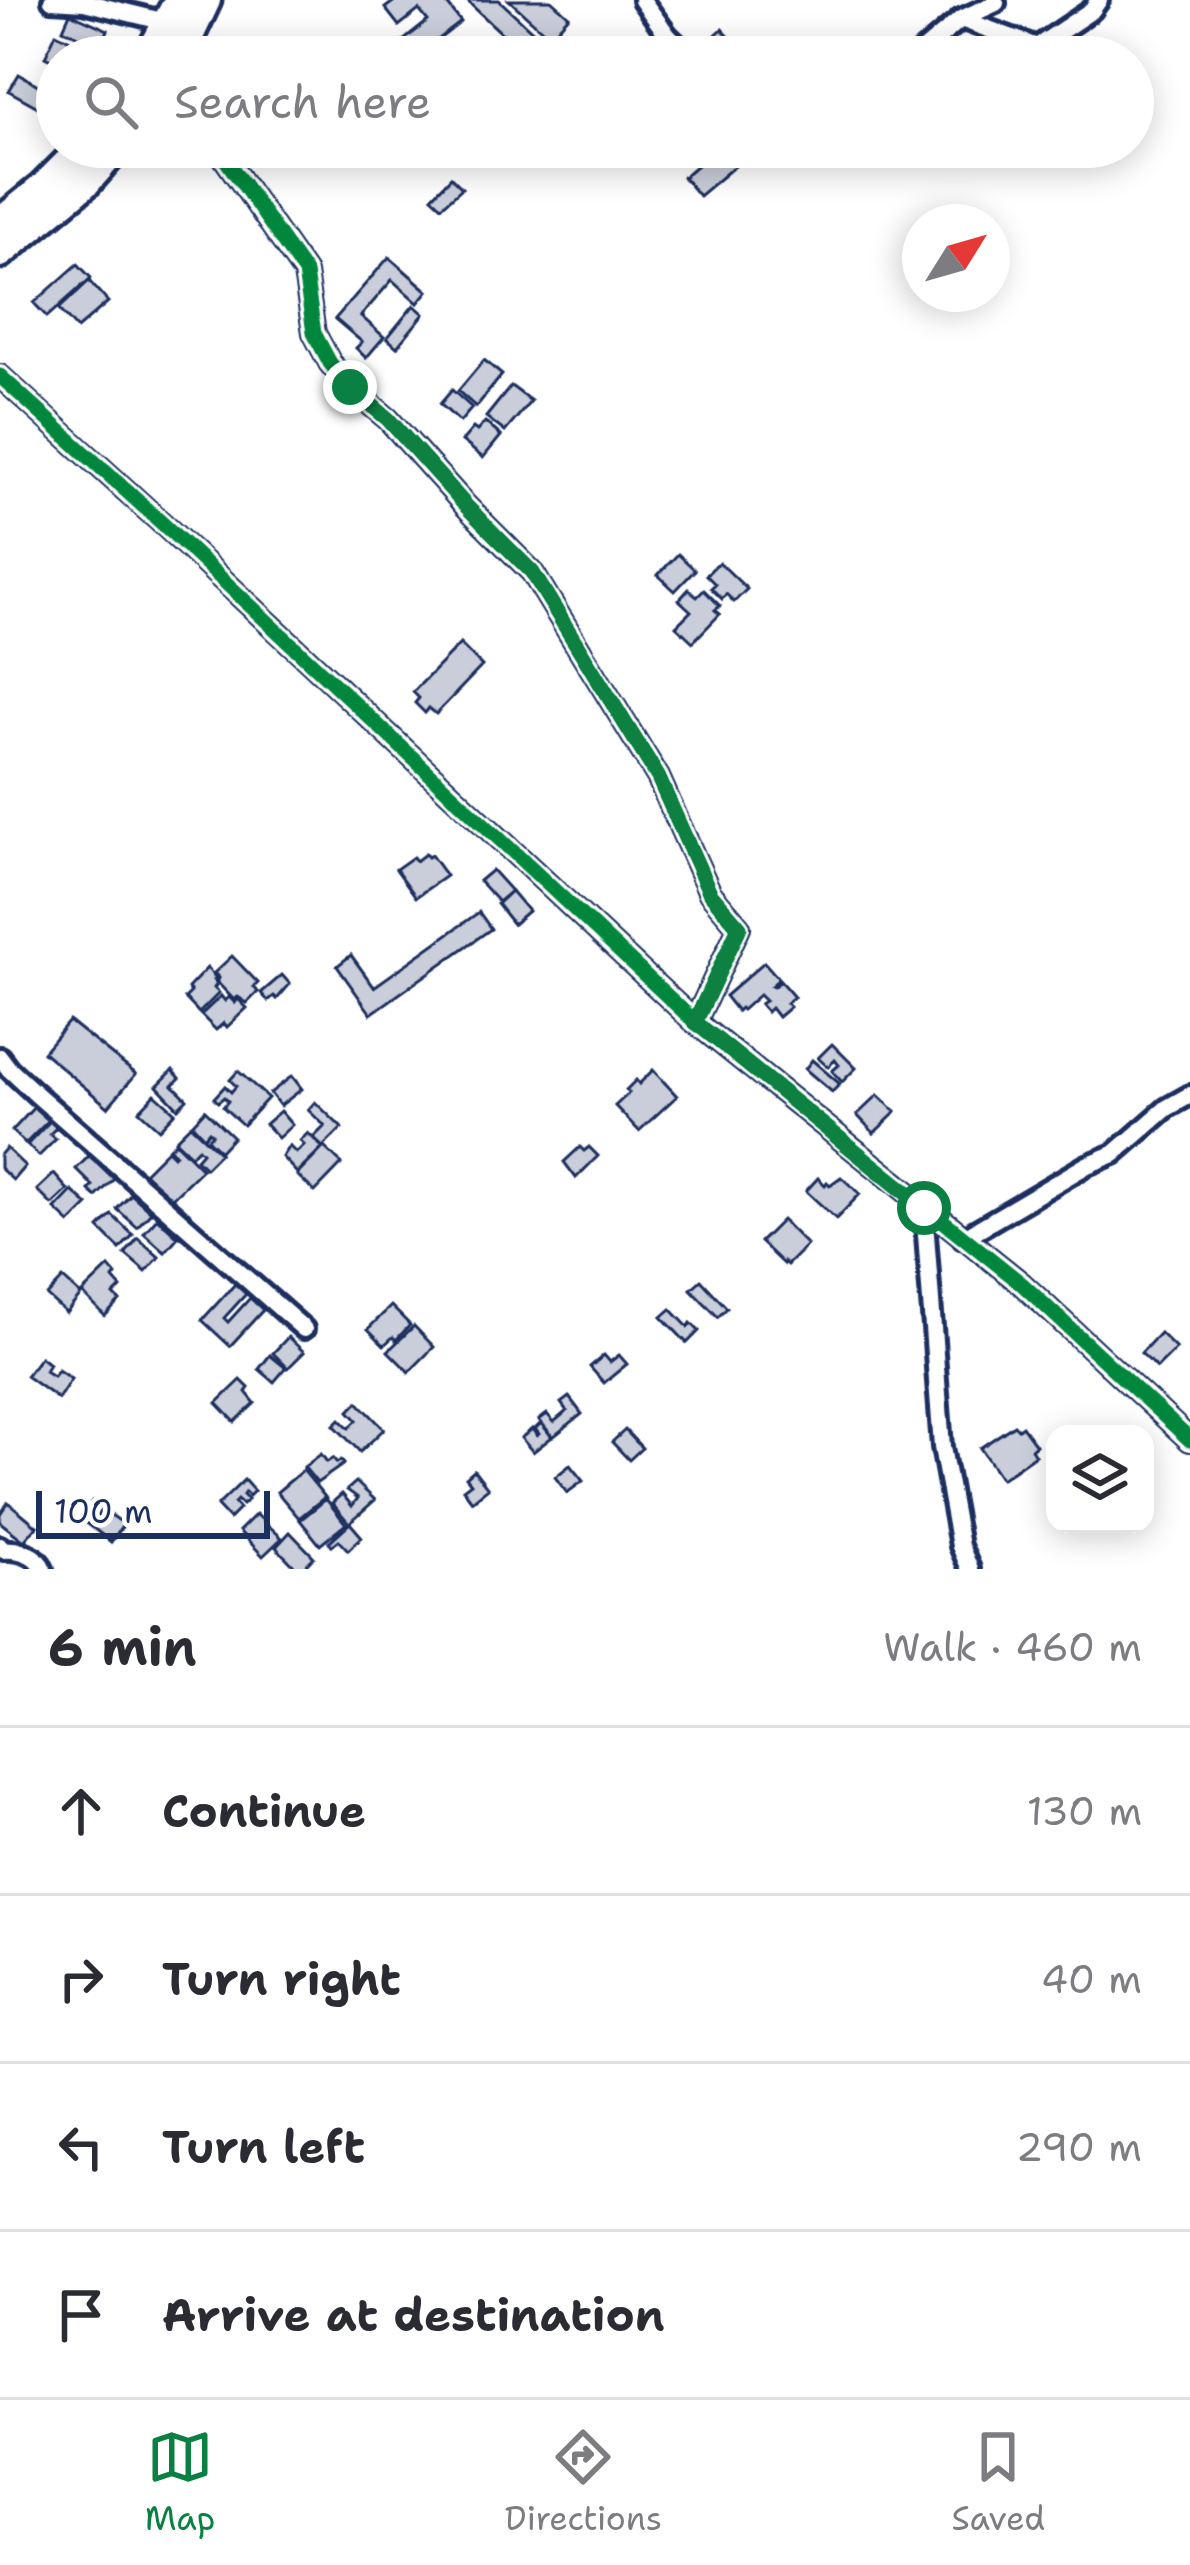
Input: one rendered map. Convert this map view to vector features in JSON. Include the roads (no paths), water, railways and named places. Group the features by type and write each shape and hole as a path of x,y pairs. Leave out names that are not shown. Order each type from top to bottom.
{"highway":[{"path":"188,36 205,0"},
{"path":"0,224 64,168"},
{"path":"0,252 97,168"}],"street":[{"path":"52,0 175,11"},
{"path":"642,0 668,36"},
{"path":"1053,36 1100,0"},
{"path":"941,36 961,19 996,3"},
{"path":"961,19 1007,36"},
{"path":"232,168 305,273 314,333 330,363 525,562 658,777 710,893 740,927 695,1022"},
{"path":"0,376 695,1022 1022,1283 1190,1440"},
{"path":"0,1057 304,1329"},
{"path":"962,1238 1055,1182 1114,1154 1167,1108 1190,1096"},
{"path":"924,1208 942,1447 960,1546 970,1569"},
{"path":"0,1546 21,1551 43,1569"}]}
